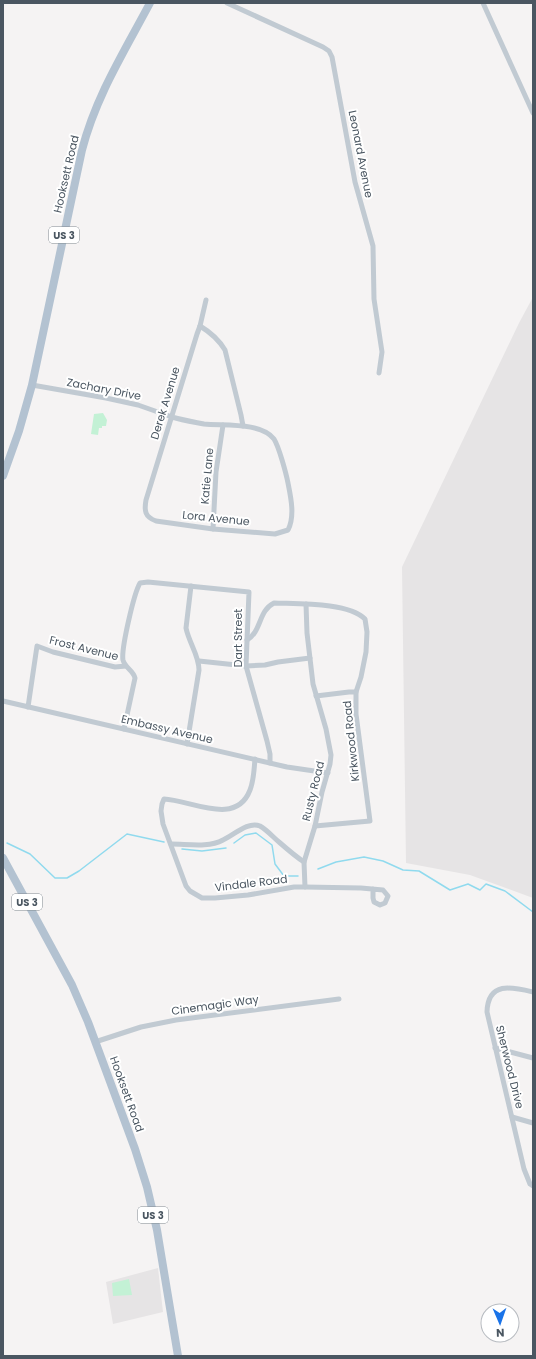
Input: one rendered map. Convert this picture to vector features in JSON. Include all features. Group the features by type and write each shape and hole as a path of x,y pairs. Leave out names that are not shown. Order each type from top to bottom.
{"main road":[{"name":"Hooksett Road","path":"3,476 19,431 32,385 80,158 89,124 106,84 150,3"},
{"name":"Hooksett Road","path":"3,858 72,985 96,1042 135,1149 147,1187 161,1251 178,1356"},
{"path":"3,867 13,875"}],"street":[{"name":"Leonard Avenue","path":"227,3 323,47 329,51 332,57 355,182 373,246 374,299 382,352 379,373"},
{"path":"483,3 533,113"},
{"name":"Derek Avenue","path":"146,513 144,506 196,334 200,326 206,300"},
{"path":"200,326 207,330 225,350 243,426"},
{"name":"Zachary Drive","path":"32,385 138,405 172,417 202,423 252,427 264,432 275,440 287,478 292,511 291,524 288,530"},
{"name":"Katie Lane","path":"213,529 216,472 223,425"},
{"name":"Lora Avenue","path":"146,513 150,519 156,521 213,529 275,534 288,530"},
{"path":"124,729 135,678 133,672 126,666 123,658 135,595 140,583 148,582 191,586 186,628 199,661 199,670 187,744"},
{"name":"Dart Street","path":"191,586 249,592 246,666 267,740 270,763"},
{"path":"246,640 254,634 268,606 274,603 306,604"},
{"name":"Rusty Road","path":"305,887 304,862 330,764 330,748 326,728 313,684 307,633 306,604"},
{"name":"Kirkwood Road","path":"306,604 341,608 354,612 365,619 366,625 366,652 361,677 356,692 356,714 370,821 314,826"},
{"name":"Frost Avenue","path":"28,707 38,646 48,650 115,667 126,666"},
{"path":"199,661 246,666 265,665 310,658"},
{"path":"316,696 356,692"},
{"name":"Embassy Avenue","path":"3,701 270,763 305,770 328,772"},
{"name":"Vindale Road","path":"255,759 250,790 243,801 232,808 219,810 164,799 161,811 163,824 186,886 190,891 202,898 215,898 294,887 372,889"},
{"path":"171,844 204,845 217,843 246,827 253,825 259,826 304,862"},
{"name":"Sherwood Drive","path":"533,992 513,987 499,989 493,994 487,1006 495,1048 524,1169 530,1184 533,1186"},
{"name":"Cinemagic Way","path":"96,1042 141,1027 169,1022 339,999"},
{"path":"495,1048 533,1058"},
{"path":"512,1117 533,1123"}],"shaded area":[{"path":"533,297 533,898 470,875 406,863 402,567 519,323"},
{"path":"158,1268 163,1312 113,1324 106,1282"}],"green space":[{"path":"103,413 107,420 106,426 99,428 98,435 91,434 94,414"},
{"path":"129,1279 132,1295 113,1296 112,1283"}],"waterway":[{"path":"234,843 245,835 256,833 272,845 275,864 284,876 298,876"},
{"path":"7,843 30,854 55,878 67,878 79,871 127,834 164,842"},
{"path":"182,849 202,851 226,848"},
{"path":"318,869 336,862 364,857 383,861 403,870 419,871 450,890 468,884 480,890 486,884 505,891 533,912"}]}
